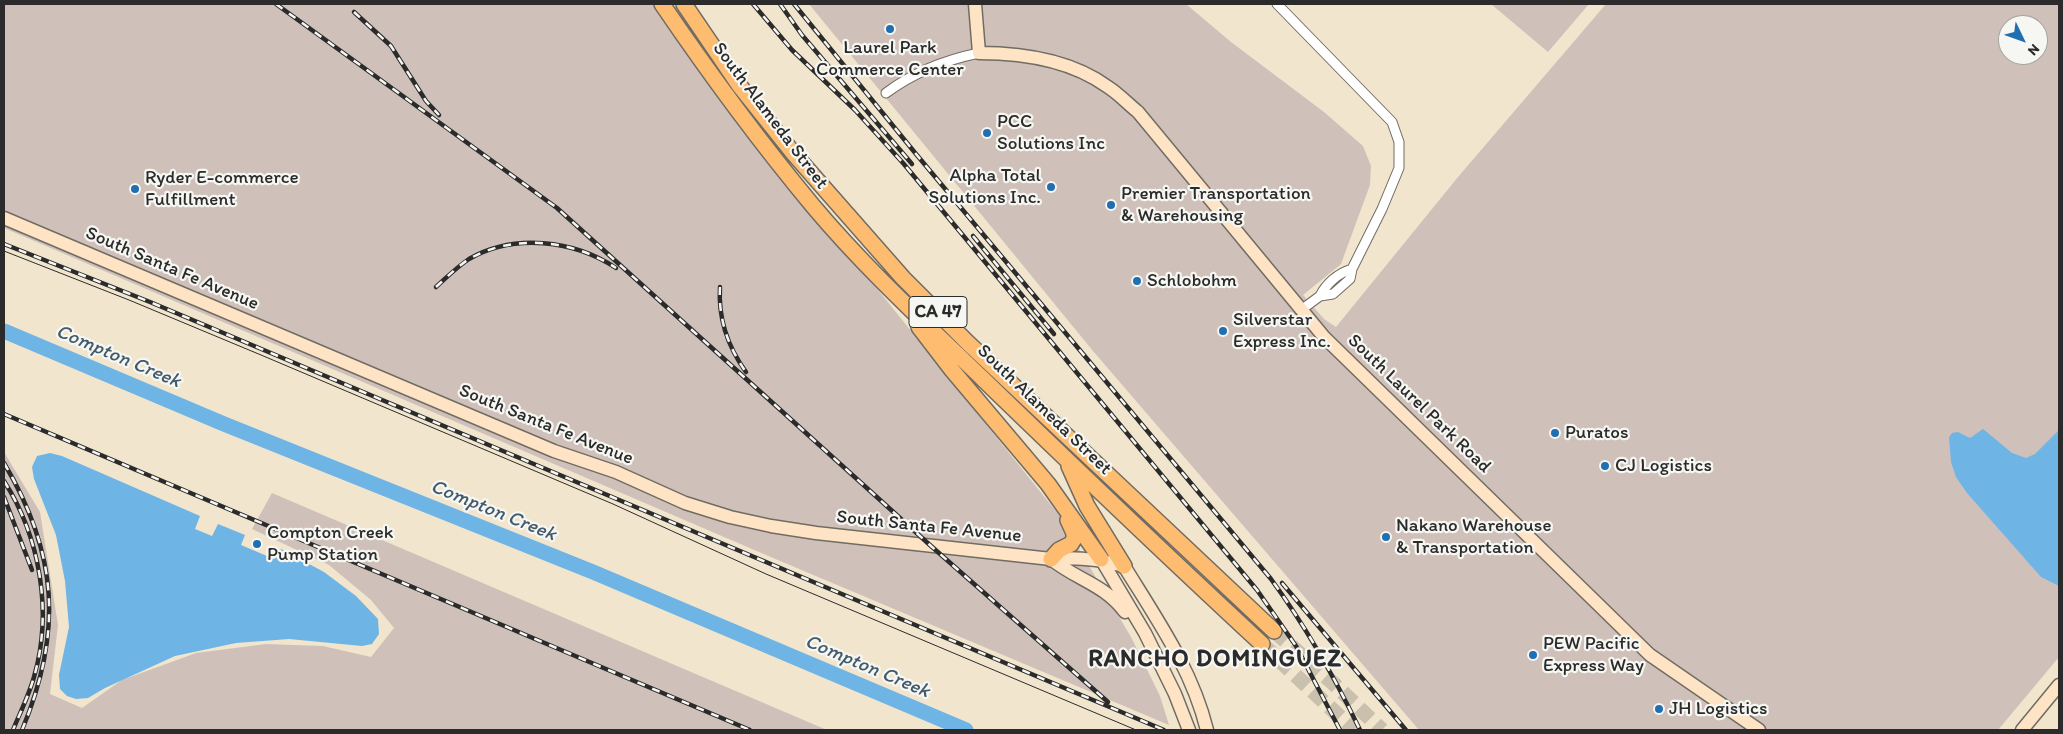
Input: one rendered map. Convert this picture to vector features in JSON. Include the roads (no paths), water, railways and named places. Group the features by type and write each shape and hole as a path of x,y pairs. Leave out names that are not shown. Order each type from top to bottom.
{"main road":[{"name":"South Alameda Street","path":"662,4 780,165 814,207 889,288 1262,644"},
{"name":"South Alameda Street","path":"684,4 740,84 794,154 910,284 968,343 1274,631"},
{"path":"975,4 979,53"},
{"name":"South Laurel Park Road","path":"979,53 1038,57 1076,69 1108,86 1138,112 1330,343 1650,655 1759,730"},
{"name":"South Santa Fe Avenue","path":"4,218 532,442 616,472 685,503 730,517 794,530 1051,559 1072,557 1101,559 1124,566"},
{"path":"889,288 952,370 1048,484 1101,559 1146,633 1190,730"},
{"path":"1055,424 1066,459 1087,506 1176,649 1192,685 1207,730"},
{"path":"1048,484 1074,533 1074,539 1071,544 1059,550 1051,559 1066,571 1084,578 1108,594 1146,633"},
{"path":"1175,694 1192,685"},
{"path":"2022,730 2059,685"}],"street":[{"path":"1277,4 1392,122 1399,142 1399,168 1382,209 1352,269 1344,271 1330,282 1320,296 1301,310"},
{"name":"South Laurel Park Road","path":"886,93 913,75 943,62 979,53"}],"water":[{"path":"1983,429 2012,453 2026,458 2035,454 2059,430 2059,586 2041,577 1967,493 1956,477 1951,462 1949,437 1952,433 1958,432 1970,438"},
{"path":"50,453 62,456 200,516 195,529 212,536 218,524 245,535 241,545 274,559 281,549 324,572 356,596 378,619 379,634 372,644 362,646 289,639 236,643 175,656 105,688 88,698 76,699 67,696 60,689 59,675 69,627 65,581 56,535 34,479 32,467 37,456"}],"waterway":[{"name":"Compton Creek","path":"4,331 224,424 593,572 966,730"}],"tunnel":[{"path":"1274,631 1382,730"},
{"path":"1262,644 1354,730"}],"tram line":[{"path":"4,251 261,355 613,504 766,574 1136,730"}],"railway":[{"path":"276,4 557,208 931,546 1108,702"},
{"path":"753,4 792,50 855,110 903,163 1257,590 1296,646 1340,730"},
{"path":"780,4 802,35 912,164"},
{"path":"794,4 916,154 1271,579 1319,652 1360,730"},
{"path":"354,12 391,46 426,101 439,115"},
{"path":"973,236 1054,334"},
{"path":"436,287 469,259 487,251 524,243 544,243 582,251 616,268"},
{"path":"4,244 150,302 1164,730"},
{"path":"720,287 721,310 729,342 746,372"},
{"path":"4,414 750,730"},
{"path":"4,463 22,497 35,529 44,562 49,594 49,626 44,660 35,694 22,730"},
{"path":"4,481 27,526 40,576 42,601 40,652 34,677 13,730"},
{"path":"4,497 32,570"},
{"path":"1282,583 1406,730"}],"place":[{"name":"Laurel Park Commerce Center","path":"890,29"},
{"name":"PCC Solutions Inc","path":"987,133"},
{"name":"Alpha Total Solutions Inc.","path":"1051,187"},
{"name":"Ryder E-commerce Fulfillment","path":"135,189"},
{"name":"Premier Transportation & Warehousing","path":"1111,205"},
{"name":"Schlobohm","path":"1137,281"},
{"name":"Silverstar Express Inc.","path":"1223,331"},
{"name":"Puratos","path":"1555,433"},
{"name":"CJ Logistics","path":"1605,466"},
{"name":"Nakano Warehouse & Transportation","path":"1386,537"},
{"name":"Compton Creek Pump Station","path":"257,544"},
{"name":"PEW Pacific Express Way","path":"1533,655"},
{"name":"JH Logistics","path":"1659,709"}],"district":[{"name":"RANCHO DOMINGUEZ","path":"1215,660"}]}
